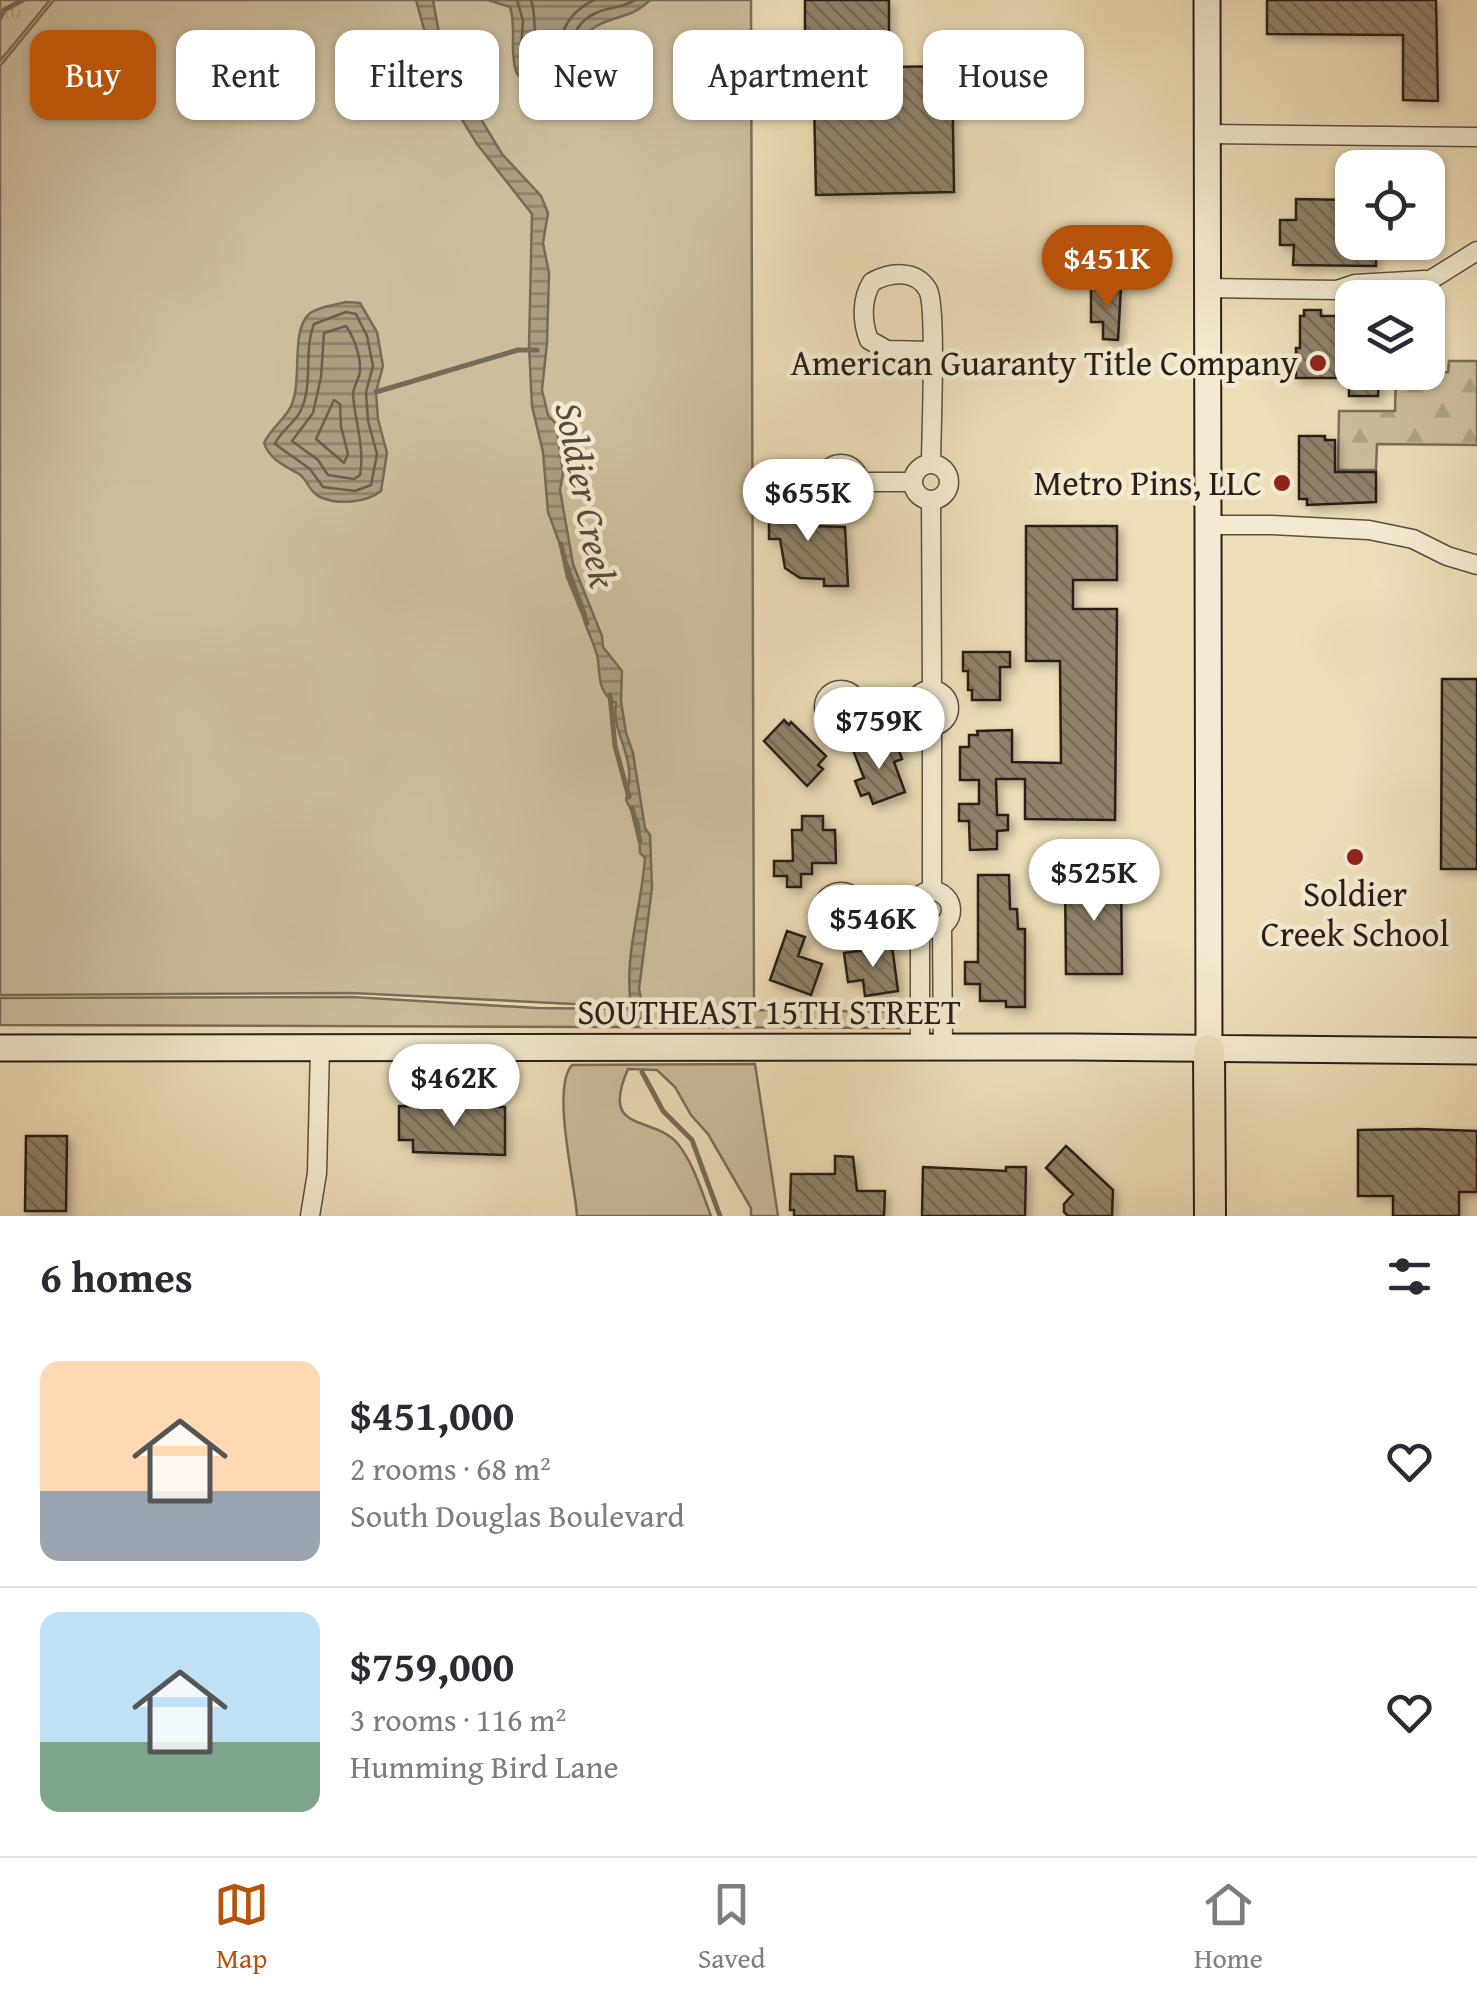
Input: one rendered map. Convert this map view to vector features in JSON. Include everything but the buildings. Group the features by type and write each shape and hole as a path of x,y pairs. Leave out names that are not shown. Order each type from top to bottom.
{"main road":[{"path":"1207,0 1210,1216"},
{"name":"SOUTHEAST 15TH STREET","path":"0,1048 1477,1051"}],"street":[{"path":"1208,134 1477,137"},
{"path":"1429,280 1477,252"},
{"path":"931,351 887,350 869,340 864,300 872,282 890,274 909,275 926,286 931,305 931,351 931,464"},
{"path":"1207,288 1335,294"},
{"path":"931,464 944,469 950,480 945,494 931,500 918,495 913,482 917,470 931,464"},
{"path":"859,482 913,482"},
{"path":"931,500 932,690"},
{"path":"1208,525 1369,530 1414,539 1447,556 1477,565"},
{"path":"932,690 945,696 950,710 943,722 932,726 918,721 913,708 919,694 932,690"},
{"path":"858,708 913,708"},
{"path":"932,726 932,892"},
{"path":"860,911 917,918 930,929 942,926 950,917 950,907 944,896 932,892 918,898 917,918 920,989 932,1047"},
{"path":"932,1047 943,988 942,926"},
{"path":"920,989 943,988"},
{"path":"310,1216 317,1173 320,1047"}],"green space":[{"path":"0,0 50,0 0,61"},
{"path":"54,0 751,0 751,30 673,30 673,120 751,120 754,1010 906,1012 900,1028 0,1025 0,998 353,997 537,1008 696,1010 352,993 0,995 0,66"},
{"path":"1449,361 1477,361 1477,445 1377,444 1376,470 1338,470 1339,411 1395,411 1396,390 1445,390"},
{"path":"755,1064 778,1216 751,1216 751,1208 708,1134 675,1087 657,1070 628,1069 621,1090 624,1114 678,1144 711,1216 577,1216 564,1114 566,1077 572,1065"}],"water":[{"path":"416,0 433,0 438,30 424,30"},
{"path":"488,0 650,0 591,30 519,30 519,76 513,55 510,7"},
{"path":"462,120 481,120 502,154 541,196 548,213 543,243 549,273 542,390 548,415 556,424 563,473 560,490 573,564 603,647 622,671 626,733 645,828 650,835 652,888 639,989 646,1023 634,1021 630,1000 630,960 645,858 640,853 639,824 626,800 628,761 616,720 616,703 601,684 597,655 584,620 586,615 548,512 543,452 532,406 532,214"},
{"path":"346,302 360,303 377,332 383,366 376,392 378,419 387,453 381,491 368,498 343,502 316,495 302,477 274,458 264,443 289,410 294,396 303,322 317,310"}],"waterway":[{"path":"0,18 4,10 23,0"},
{"path":"376,392 518,350 537,350"},
{"name":"Soldier Creek","path":"561,544 568,576 587,623"},
{"name":"Soldier Creek","path":"610,695 615,746 629,797"},
{"name":"Soldier Creek","path":"632,808 640,841"},
{"name":"Soldier Creek","path":"642,1072 663,1111 692,1140 720,1216"}],"place":[{"name":"American Guaranty Title Company","path":"1318,363"},
{"name":"Metro Pins, LLC","path":"1282,483"},
{"name":"Soldier Creek School","path":"1355,857"}]}
